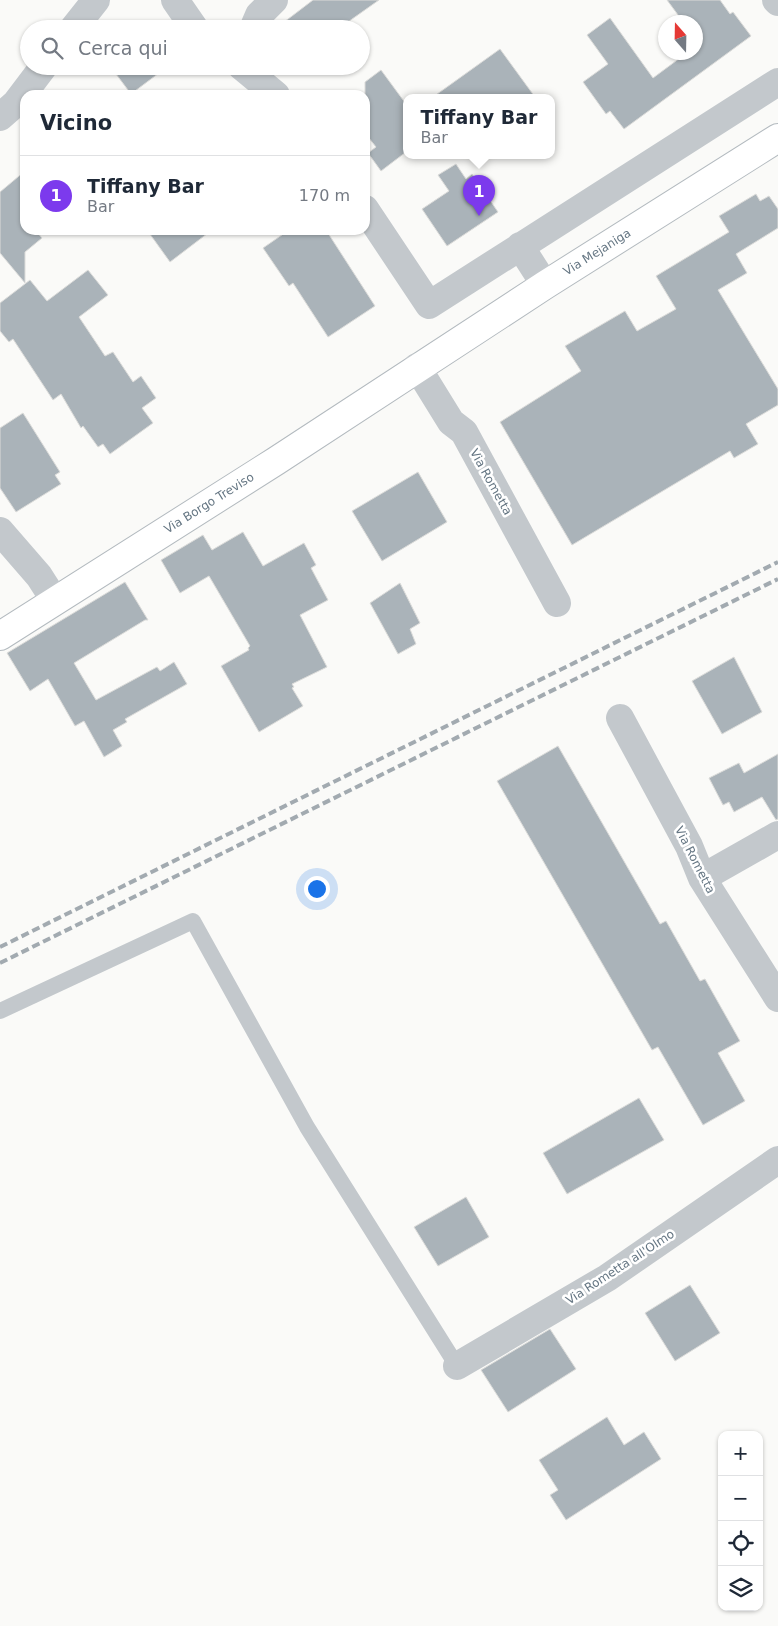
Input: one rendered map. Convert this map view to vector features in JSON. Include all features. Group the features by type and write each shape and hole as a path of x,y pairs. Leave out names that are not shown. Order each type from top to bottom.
{"street":[{"path":"81,20 96,0"},
{"path":"175,0 189,20"},
{"path":"257,20 274,0"},
{"path":"26,90 37,75"},
{"path":"252,75 270,90"},
{"path":"370,216 429,305 778,82"},
{"path":"0,117 20,98"},
{"name":"Via Mejaniga","path":"417,367 545,284 778,138"},
{"path":"520,246 545,284"},
{"name":"Via Borgo Treviso","path":"0,636 276,461 417,367"},
{"name":"Via Rometta","path":"417,367 451,422 464,432 557,603"},
{"path":"0,531 39,576 55,601"},
{"name":"Via Rometta","path":"620,718 689,846 702,878 778,998"},
{"path":"702,878 778,835"},
{"name":"Via Rometta all'Olmo","path":"458,1366 607,1278 778,1160"}],"lane":[{"path":"0,1011 193,921 307,1127 458,1366"}],"building":[{"path":"313,0 379,0 351,20 287,20"},
{"path":"667,0 720,0 730,14 733,12 751,36 624,129 610,111 606,114 583,82 608,64 587,35 610,18 653,78 677,60 703,60 703,15 678,15"},
{"path":"500,49 533,94 437,94"},
{"path":"381,70 403,100 403,154 381,171 370,156 370,152 376,147 370,139 370,90 365,90 365,82"},
{"path":"117,75 156,75 136,90 128,90"},
{"path":"456,164 466,179 472,174 498,212 447,246 422,209 449,191 438,175"},
{"path":"20,175 20,235 39,235 42,238 25,252 25,283 0,253 0,192"},
{"path":"756,194 760,201 769,196 778,209 778,228 736,254 747,273 718,290 778,389 778,405 746,424 758,444 734,458 730,451 572,545 500,422 581,371 565,346 625,311 637,331 676,309 656,276 729,232 719,216"},
{"path":"151,235 205,235 170,262"},
{"path":"282,235 329,235 375,306 328,337 293,283 289,286 263,248"},
{"path":"88,270 108,295 79,317 105,356 113,352 133,382 141,376 156,398 142,408 153,423 110,454 103,444 98,447 83,426 81,428 61,394 53,400 13,339 9,342 0,331 0,303 30,280 47,301"},
{"path":"23,413 60,472 55,475 61,484 16,512 0,488 0,428"},
{"path":"418,472 447,522 382,561 352,511"},
{"path":"243,532 263,566 304,543 316,565 311,568 328,600 300,615 327,667 292,684 294,687 292,688 303,706 259,732 221,666 249,650 250,646 209,576 180,593 161,560 203,535 212,550"},
{"path":"125,582 148,620 145,620 74,663 96,700 157,667 160,671 174,662 187,684 125,719 127,722 113,730 122,746 104,757 84,721 75,726 48,679 30,691 7,653"},
{"path":"400,583 420,623 410,629 416,644 398,654 370,603"},
{"path":"734,657 762,712 722,734 692,681"},
{"path":"558,746 660,924 666,921 700,981 705,979 740,1041 718,1053 745,1101 703,1125 658,1047 652,1050 497,781"},
{"path":"778,754 778,819 776,820 762,797 734,812 729,802 723,805 709,778 739,763 744,773"},
{"path":"639,1098 664,1140 567,1194 543,1153"},
{"path":"466,1197 489,1237 438,1266 414,1227"},
{"path":"690,1285 720,1333 675,1361 645,1313"},
{"path":"550,1329 576,1369 508,1412 481,1370"},
{"path":"607,1417 624,1445 644,1432 661,1459 566,1520 550,1495 558,1490 539,1460"}],"railway":[{"path":"0,947 778,562"},
{"path":"0,963 778,579"}],"place":[{"name":"Tiffany Bar","path":"479,216"}]}
